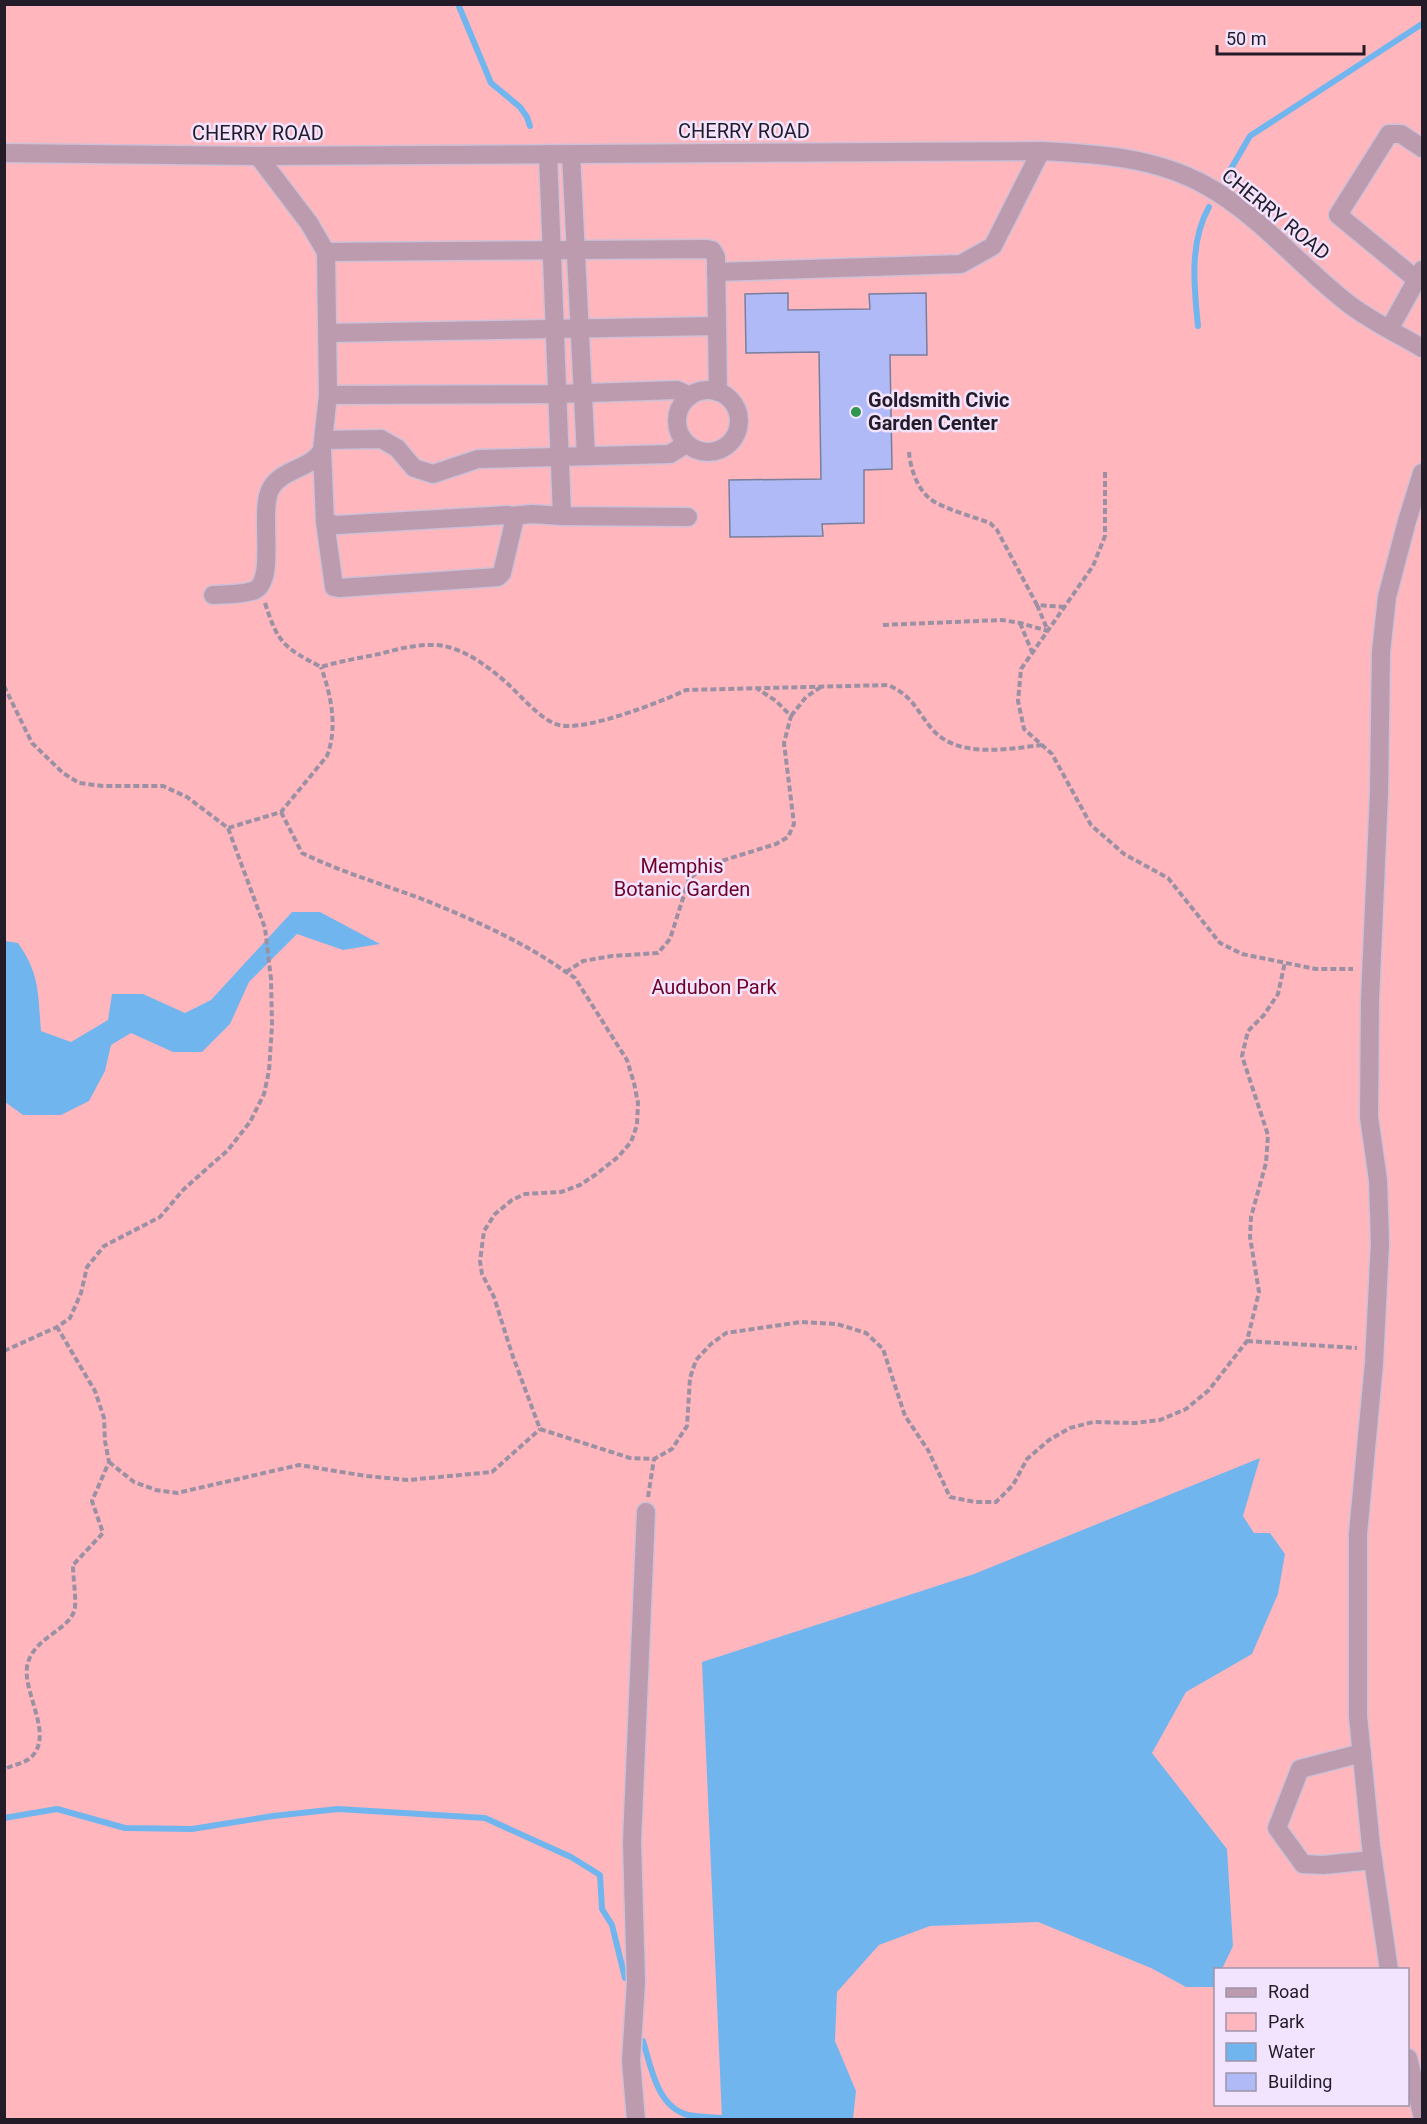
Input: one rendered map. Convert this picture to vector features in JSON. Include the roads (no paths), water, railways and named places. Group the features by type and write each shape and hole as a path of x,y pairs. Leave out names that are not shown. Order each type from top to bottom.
{"street":[{"path":"1390,328 1420,275 1338,215 1389,134 1401,134 1422,148"},
{"path":"716,272 961,264 993,246 1041,151"},
{"name":"CHERRY ROAD","path":"4,153 258,156 1041,151 1133,159 1172,171 1205,185 1244,212 1346,302 1422,348"},
{"path":"548,154 562,516"},
{"path":"571,154 586,456"},
{"path":"258,156 309,223 326,252 328,395 323,445 325,522 334,587 498,577 502,573 511,537 514,522 511,516"},
{"path":"326,252 712,250 716,257 718,392"},
{"path":"328,333 717,326"},
{"path":"328,395 558,394 677,390 690,396"},
{"path":"701,391 718,392 730,399 736,408 739,418 738,429 727,446 707,453 697,451 686,444 677,429 676,419 679,409 690,396 701,391"},
{"path":"323,445 381,439 397,448 414,468 433,474 478,459 670,454 686,444"},
{"path":"213,595 253,591 259,587 265,577 268,494 276,481 318,457 323,445"},
{"path":"1389,1968 1373,1860 1358,1716 1358,1534 1375,1349 1380,1243 1378,1180 1369,1118 1371,969 1379,793 1381,652 1387,597 1422,473"},
{"path":"325,522 336,525 532,514 688,517"},
{"path":"636,2120 631,2061 636,1983 632,1842 646,1512"},
{"path":"1362,1753 1300,1769 1277,1828 1303,1864 1323,1865 1373,1860"},
{"path":"1409,2065 1422,2114"}],"water":[{"path":"292,912 320,912 380,944 343,950 297,934 249,982 230,1024 202,1052 173,1052 131,1033 111,1045 105,1071 89,1101 61,1115 23,1115 5,1102 5,941 18,943 34,975 41,1031 71,1042 108,1020 112,994 143,994 185,1013 211,1000"},
{"path":"1260,1458 1243,1516 1254,1533 1270,1533 1285,1554 1278,1594 1252,1654 1186,1692 1152,1753 1227,1849 1233,1946 1222,1968 1214,1968 1214,1987 1186,1987 1151,1968 1038,1922 930,1926 879,1945 837,1992 835,2041 856,2091 853,2119 727,2120 722,2118 702,1662 974,1574"}],"waterway":[{"path":"458,4 491,83 520,107 530,126"},
{"path":"1225,179 1250,136 1422,24"},
{"path":"1198,326 1194,265 1198,235 1209,207"},
{"path":"4,1818 57,1809 125,1828 192,1829 273,1816 338,1809 485,1818 571,1857 600,1875 602,1909 612,1925 625,1978"},
{"path":"643,2041 657,2085 669,2104 677,2111 688,2115 722,2118"}],"place":[{"name":"Goldsmith Civic Garden Center","path":"856,412"}],"park label":[{"name":"Memphis Botanic Garden","path":"682,878"},
{"name":"Audubon Park","path":"714,987"}]}
